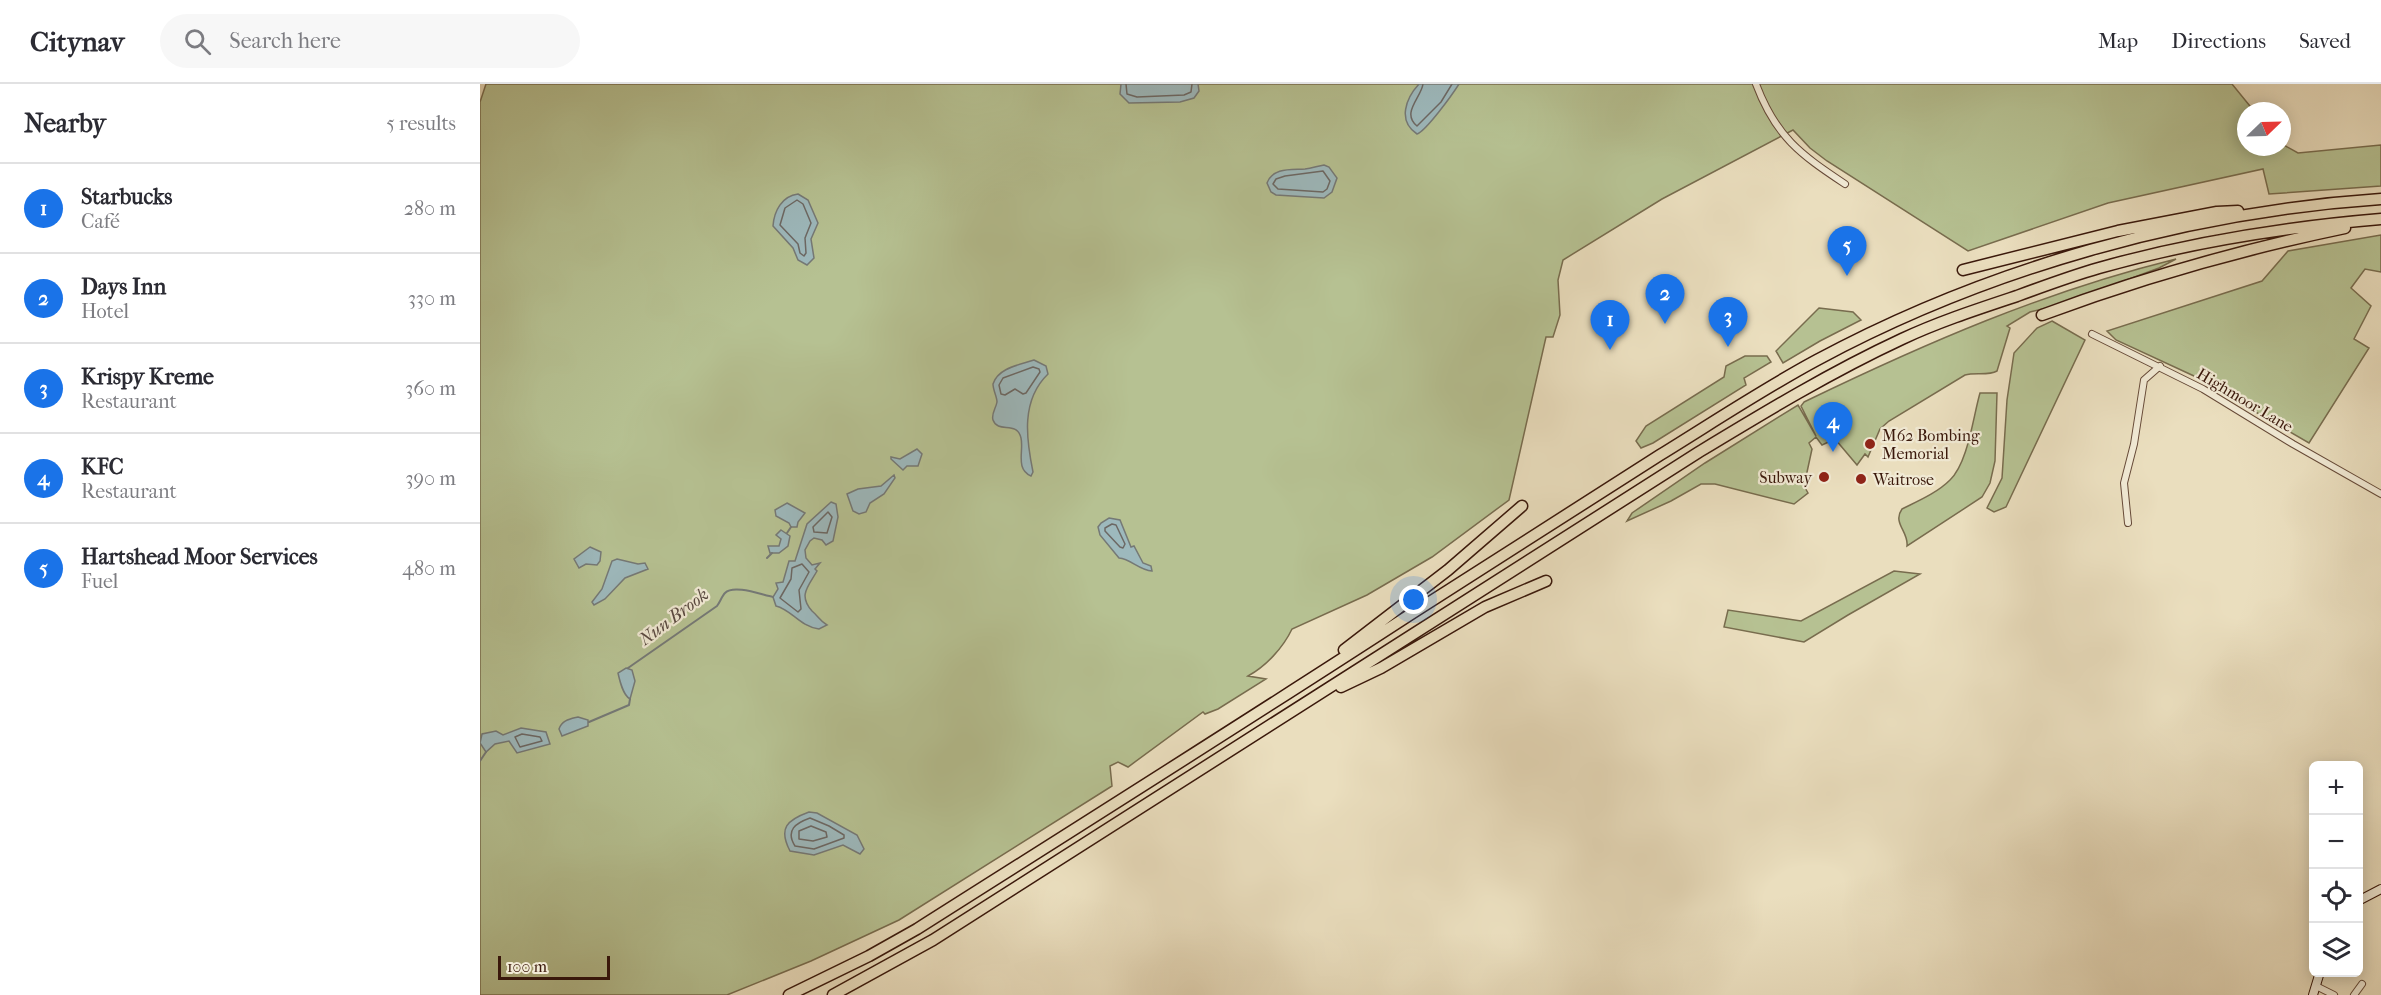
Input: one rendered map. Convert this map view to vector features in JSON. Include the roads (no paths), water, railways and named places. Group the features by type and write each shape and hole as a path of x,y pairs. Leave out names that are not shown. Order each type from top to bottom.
{"highway":[{"path":"789,995 869,956 917,929 1529,537 1761,392 1865,336 1923,310 2046,264 2181,228 2273,211 2381,199"},
{"path":"1963,270 2167,220 2217,212 2273,211"},
{"path":"2042,315 2140,279 2203,261 2285,240 2381,220"},
{"path":"833,995 943,934 1772,407 1904,338 1972,311 2098,268 2261,233 2315,225 2381,220"},
{"path":"1294,689 1448,570 1522,506"},
{"path":"1296,709 1381,668 1485,607 1546,581"}],"main road":[{"path":"2363,899 2381,889"},
{"path":"2313,995 2319,977"}],"street":[{"path":"1756,84 1776,127 1805,157 1845,184"},
{"name":"Highmoor Lane","path":"2092,334 2160,366 2381,494"},
{"path":"2128,523 2124,483 2134,444 2144,380 2160,366"},
{"path":"2354,995 2362,984"},
{"path":"2316,986 2334,995"}],"water":[{"path":"1121,84 1198,84 1199,91 1194,98 1180,102 1129,103 1120,94"},
{"path":"1419,84 1459,84 1432,120 1417,134 1407,123 1405,116 1410,96"},
{"path":"1324,165 1329,167 1337,178 1332,192 1324,198 1276,195 1271,192 1267,183 1278,172"},
{"path":"798,194 808,200 818,223 811,239 814,258 807,265 798,260 793,248 773,226 775,215 783,201"},
{"path":"1034,360 1046,366 1048,374 1039,384 1030,407 1028,433 1033,472 1031,476 1023,469 1022,443 1019,433 1012,428 995,424 993,420 997,402 993,384 999,374 1004,371"},
{"path":"917,449 922,454 918,466 907,466 903,470 891,459 891,457 900,459"},
{"path":"894,475 895,478 884,494 870,503 866,512 859,514 853,511 847,494 858,489 881,486"},
{"path":"831,502 836,504 838,517 833,541 826,545 822,540 814,538 805,550 806,558 812,565 820,563 815,569 817,571 805,596 812,611 827,625 819,629 806,625 776,606 773,597 778,589 776,583 783,582 789,561 795,561 807,524"},
{"path":"787,503 805,513 797,527 791,527 789,523 776,516 775,510"},
{"path":"1109,518 1120,520 1131,547 1134,546 1143,563 1151,566 1152,571 1119,558 1100,535 1098,527"},
{"path":"781,530 790,536 788,546 779,553 770,553 768,546 779,546 781,539 776,535"},
{"path":"590,547 601,552 600,561 597,565 586,564 579,568 574,559"},
{"path":"617,559 638,564 645,563 648,569 625,578 605,599 594,605 592,602 602,589 612,561"},
{"path":"626,668 632,670 635,681 630,699 624,691 618,673"},
{"path":"578,717 588,720 588,726 562,736 559,729 562,724"},
{"path":"521,728 546,732 550,744 517,753 509,741 495,744 486,752 480,743 482,734 496,731 503,735"},
{"path":"809,812 817,813 857,835 864,849 860,854 843,845 814,855 790,851 785,836 787,826 795,818"}],"waterway":[{"path":"787,533 791,527"},
{"path":"767,558 772,553"},
{"name":"Nun Brook","path":"628,668 717,606 724,594 729,591 741,590 773,597"},
{"name":"Nun Brook","path":"589,722 629,705 630,699"},
{"name":"Nun Brook","path":"480,761 486,752"}],"place":[{"name":"Hartshead Moor Services","path":"1847,276"},
{"name":"Days Inn","path":"1665,324"},
{"name":"Krispy Kreme","path":"1728,347"},
{"name":"Starbucks","path":"1610,350"},
{"name":"M62 Bombing Memorial","path":"1870,444"},
{"name":"KFC","path":"1833,452"},
{"name":"Subway","path":"1824,477"},
{"name":"Waitrose","path":"1861,479"}]}
